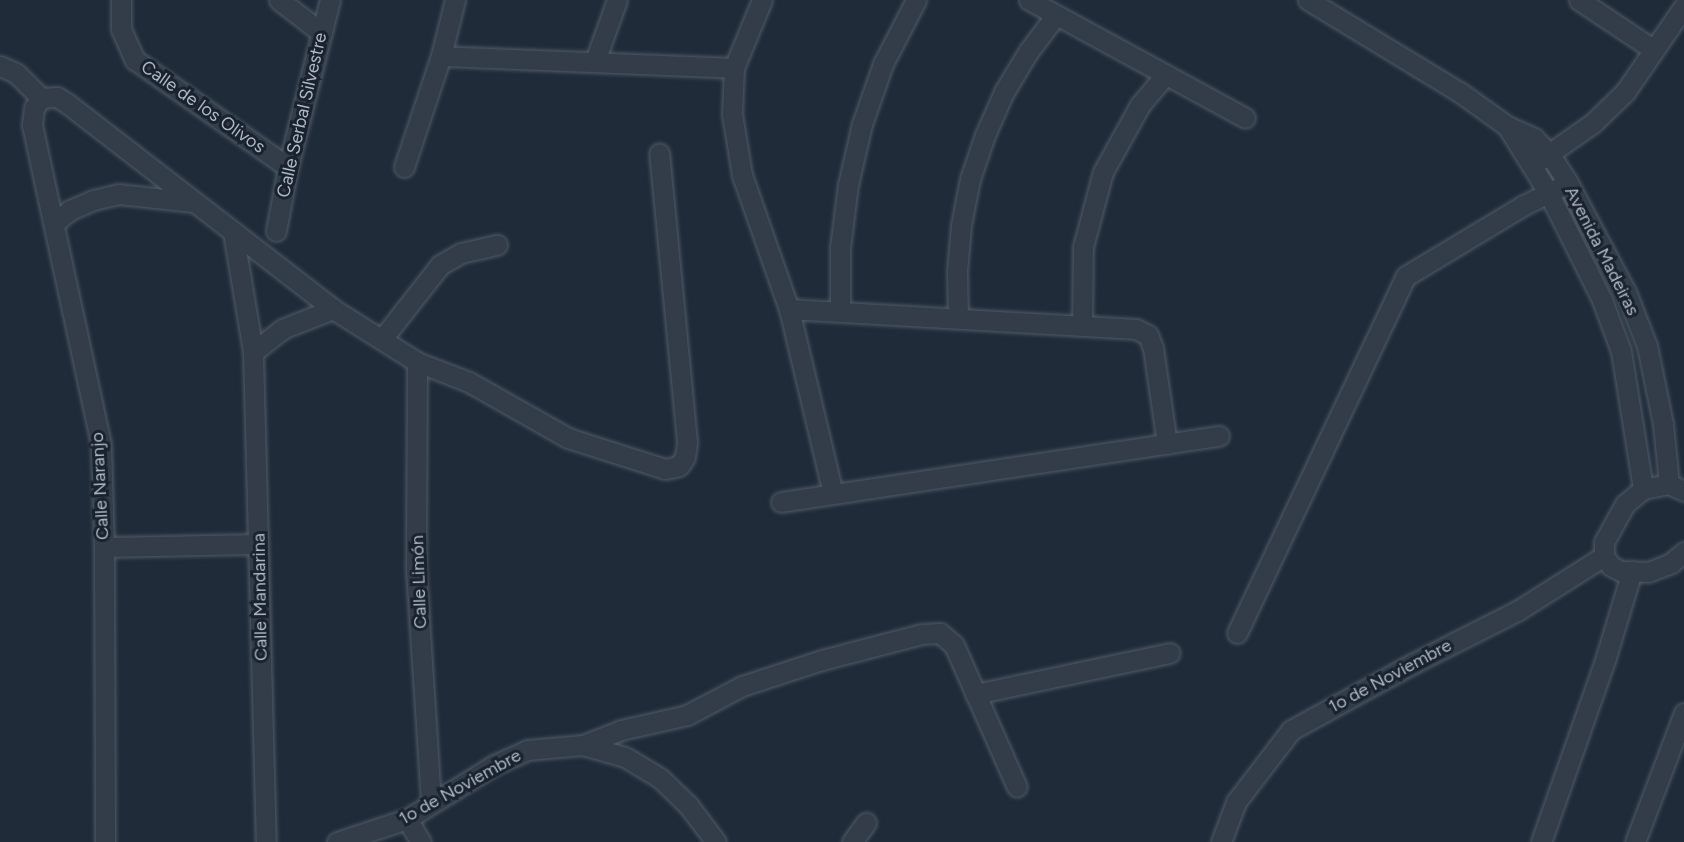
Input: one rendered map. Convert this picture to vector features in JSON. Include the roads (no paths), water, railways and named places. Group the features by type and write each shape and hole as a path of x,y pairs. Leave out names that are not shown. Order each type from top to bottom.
{"street":[{"name":"Calle de los Olivos","path":"121,0 121,29 135,60 288,167"},
{"path":"279,0 322,33"},
{"name":"Calle Serbal Silvestre","path":"276,231 288,167 330,0"},
{"path":"404,167 441,56 455,0"},
{"path":"595,61 617,0"},
{"path":"762,0 734,68 732,114 742,175 789,309 833,494"},
{"path":"840,311 843,222 848,185 862,124 883,64 916,0"},
{"path":"1029,0 1245,118"},
{"name":"Avenida Madeiras","path":"1308,0 1461,93 1507,126 1568,183 1626,292 1647,346 1677,488"},
{"path":"1579,0 1654,50"},
{"path":"1541,159 1593,123 1625,92 1684,6"},
{"path":"958,317 957,271 961,225 970,179 985,135 1010,82 1056,15"},
{"path":"441,56 734,68"},
{"path":"0,66 16,73 41,98 57,97 68,104 332,309 417,362 469,382 568,438 665,468 679,466 685,457 687,442 659,153"},
{"path":"1082,325 1083,247 1103,172 1140,105 1165,75"},
{"name":"Calle Naranjo","path":"41,98 34,107 32,125 100,444 104,547 105,842"},
{"name":"Avenida Madeiras","path":"1541,159 1548,192 1602,300 1621,351 1643,489"},
{"path":"1237,633 1406,276 1548,192 1568,183"},
{"path":"54,223 70,211 93,200 118,194 198,203"},
{"name":"Calle Mandarina","path":"233,232 253,352 266,842"},
{"path":"382,339 440,265 461,253 497,245"},
{"path":"253,352 282,329 332,309"},
{"path":"789,309 1136,329 1148,335 1153,348 1167,444"},
{"path":"1621,351 1647,346"},
{"name":"Calle Limón","path":"417,362 416,570 432,803"},
{"path":"781,502 1219,436"},
{"path":"1677,488 1643,489 1625,504 1604,542 1604,556 1611,566 1648,572 1671,563 1684,552"},
{"path":"104,547 258,544"},
{"name":"1o de Noviembre","path":"1221,842 1236,802 1291,730 1400,670 1517,611 1604,556"},
{"path":"1541,842 1606,657 1632,571"},
{"path":"583,745 621,730 687,715 742,686 822,660 922,634 940,633 954,645 1017,787"},
{"path":"975,694 1170,653"},
{"path":"1634,842 1684,713"},
{"name":"1o de Noviembre","path":"337,842 407,819 494,765 527,750 583,745 625,757 660,778 688,805 716,842"},
{"path":"407,819 421,842"},
{"path":"852,842 866,823"}]}
